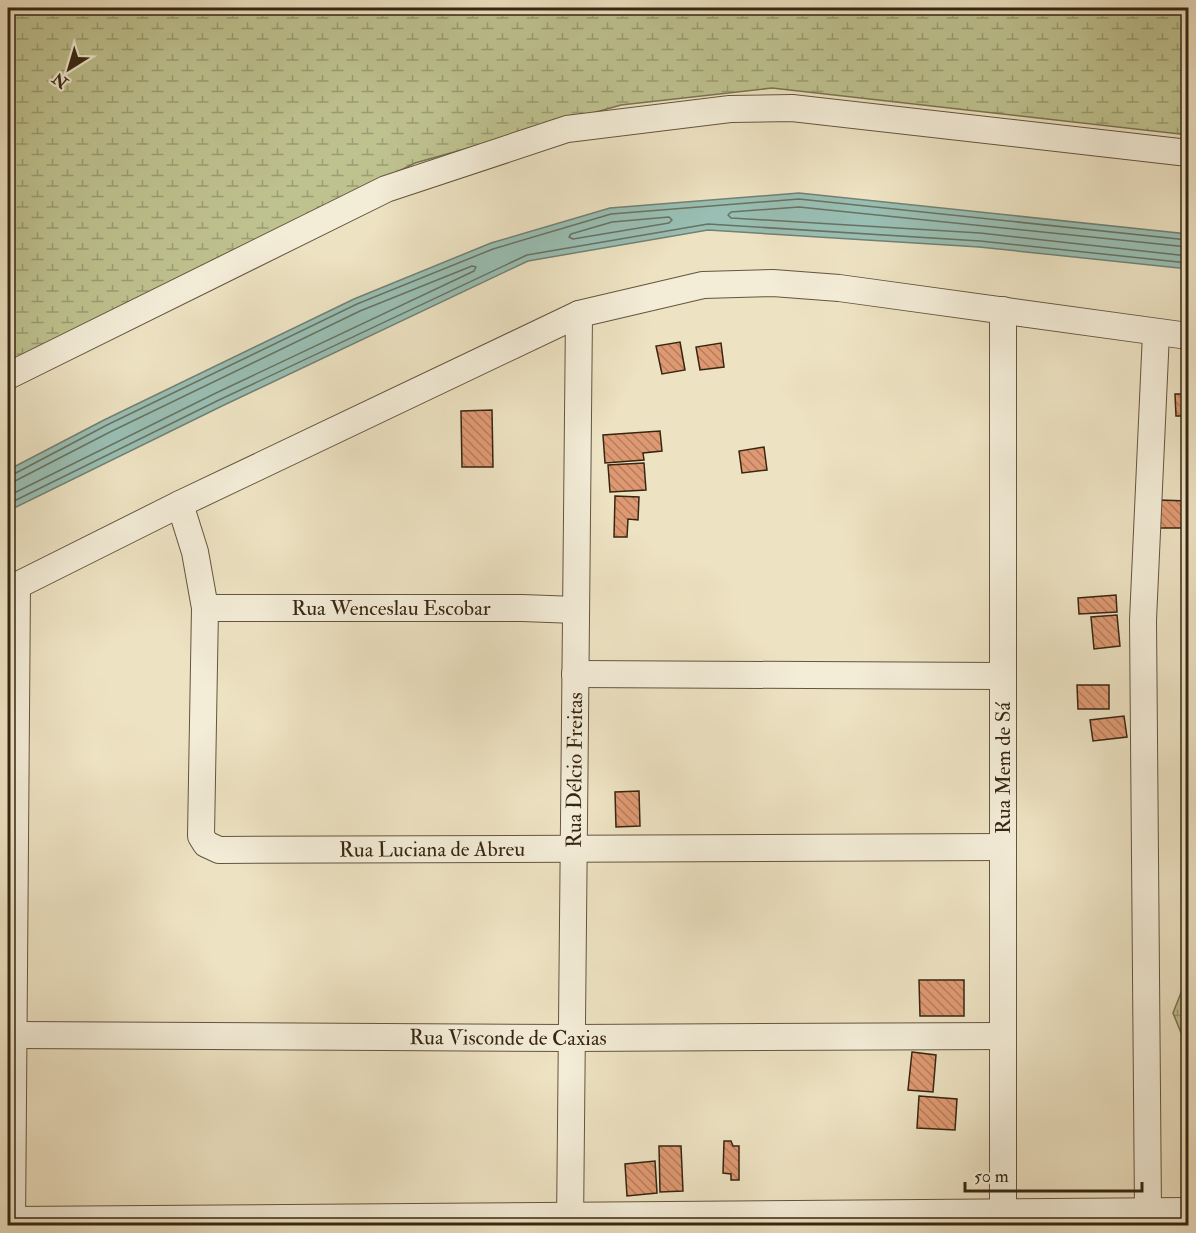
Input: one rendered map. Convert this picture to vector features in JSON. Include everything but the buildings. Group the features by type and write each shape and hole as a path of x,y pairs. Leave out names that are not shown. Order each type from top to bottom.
{"street":[{"path":"8,376 386,189 567,129 730,109 792,108 1188,153"},
{"path":"1188,336 839,288 772,283 703,285 579,314 180,504 12,588 14,1035 10,1167 12,1223 1003,1219 1188,1211"},
{"name":"Rua Mem de Sá","path":"1003,310 1003,1219"},
{"name":"Rua Délcio Freitas","path":"570,1220 579,314"},
{"path":"1148,1211 1143,620 1156,333"},
{"name":"Rua Luciana de Abreu","path":"180,504 195,552 205,609 201,836 206,844 219,850 1003,847"},
{"name":"Rua Wenceslau Escobar","path":"205,609 522,608 576,610"},
{"path":"575,674 1003,676"},
{"name":"Rua Visconde de Caxias","path":"14,1035 572,1038 1003,1036"}],"green space":[{"path":"8,8 1188,8 1188,135 772,88 621,105 415,163 8,366"},
{"path":"1188,975 1188,1050 1173,1013"}],"water":[{"path":"799,193 1188,234 1188,269 979,247 708,230 528,261 222,406 8,511 8,470 104,420 354,299 491,243 610,208"}]}
